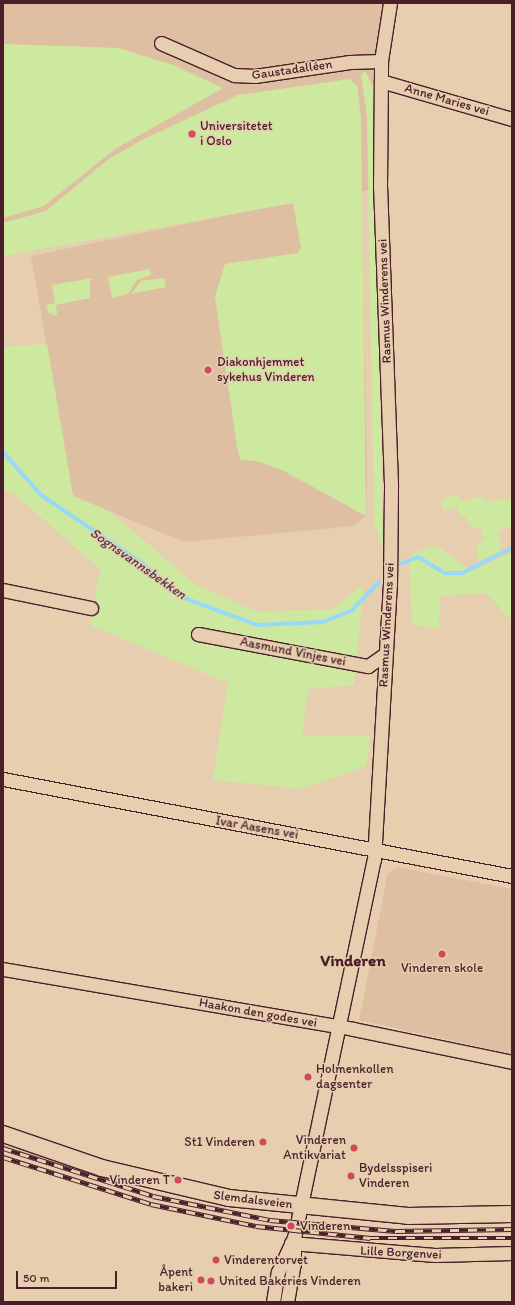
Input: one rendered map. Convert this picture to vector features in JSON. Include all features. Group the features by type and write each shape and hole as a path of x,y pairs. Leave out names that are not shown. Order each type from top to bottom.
{"main road":[{"name":"Slemdalsveien","path":"3,1134 102,1168 179,1188 301,1206 408,1216 512,1214"}],"street":[{"name":"Rasmus Winderens vei","path":"287,1302 293,1242 375,849 385,654 390,594 391,476 380,188 381,61 390,3"},
{"name":"Gaustadalléen","path":"161,43 234,75 255,76 350,62 381,61"},
{"name":"Anne Maries vei","path":"381,81 512,119"},
{"path":"3,590 91,608"},
{"name":"Aasmund Vinjes vei","path":"198,634 368,666 385,654"},
{"name":"Ivar Aasens vei","path":"3,779 512,876"},
{"name":"Haakon den godes vei","path":"3,969 339,1027 512,1062"},
{"name":"Rasmus Winderens vei","path":"273,1302 278,1272 293,1242"},
{"name":"Lille Borgenvei","path":"293,1242 435,1255 512,1253"}],"shaded area":[{"path":"3,3 390,3 380,187 361,192 367,483 366,516 354,526 184,542 73,496 31,256 263,208 3,254"},
{"name":"Vinderen skole","path":"397,867 512,889 512,1054 359,1020 388,873"}],"green space":[{"path":"3,44 119,48 173,65 223,88 115,149 44,206 3,218"},
{"path":"365,71 373,87 375,116 383,549 374,523 367,116 361,75"},
{"path":"350,79 357,86 361,118 366,516 282,470 257,461 240,460 215,297 225,264 298,253 301,248 293,203 3,256 3,223 46,211 110,158 144,139 238,95"},
{"path":"150,269 151,275 137,280 128,294 112,298 108,277"},
{"path":"93,278 90,282 90,298 56,305 57,316 49,313 46,305 55,303 52,285"},
{"path":"164,278 166,287 131,294 141,281"},
{"path":"47,344 73,496 111,512 196,585 257,612 332,609 364,584 354,685 308,689 302,736 370,736 366,766 302,789 213,780 228,683 90,625 100,569 13,493 3,491 3,347"},
{"path":"458,495 461,502 483,496 485,502 512,498 512,526 498,531 501,551 479,561 476,547 484,539 481,530 471,527 465,516 460,517 457,507 443,511 441,500"},
{"path":"435,545 472,571 512,552 512,621 486,593 440,596 439,629 412,625 409,555"}],"waterway":[{"name":"Sognsvannsbekken","path":"3,452 41,495 142,563 184,598 257,625 323,622 352,610 379,582"},
{"name":"Sognsvannsbekken","path":"400,564 418,557 445,573 462,573 512,548"}],"railway":[{"path":"3,1148 153,1196 270,1220 396,1231 512,1229"},
{"path":"3,1157 151,1204 256,1226 370,1238 512,1238"}],"place":[{"name":"Universitetet i Oslo","path":"192,134"},
{"name":"Diakonhjemmet sykehus Vinderen","path":"208,370"},
{"name":"Vinderen skole","path":"442,954"},
{"name":"Holmenkollen dagsenter","path":"308,1077"},
{"name":"St1 Vinderen","path":"263,1142"},
{"name":"Vinderen Antikvariat","path":"354,1148"},
{"name":"Bydelsspiseri Vinderen","path":"351,1176"},
{"name":"Vinderen T","path":"178,1180"},
{"name":"Vinderen","path":"291,1226"},
{"name":"Vinderentorvet","path":"216,1260"},
{"name":"Åpent bakeri","path":"201,1280"},
{"name":"United Bakeries Vinderen","path":"211,1281"}],"district":[{"name":"Vinderen","path":"353,961"}]}
